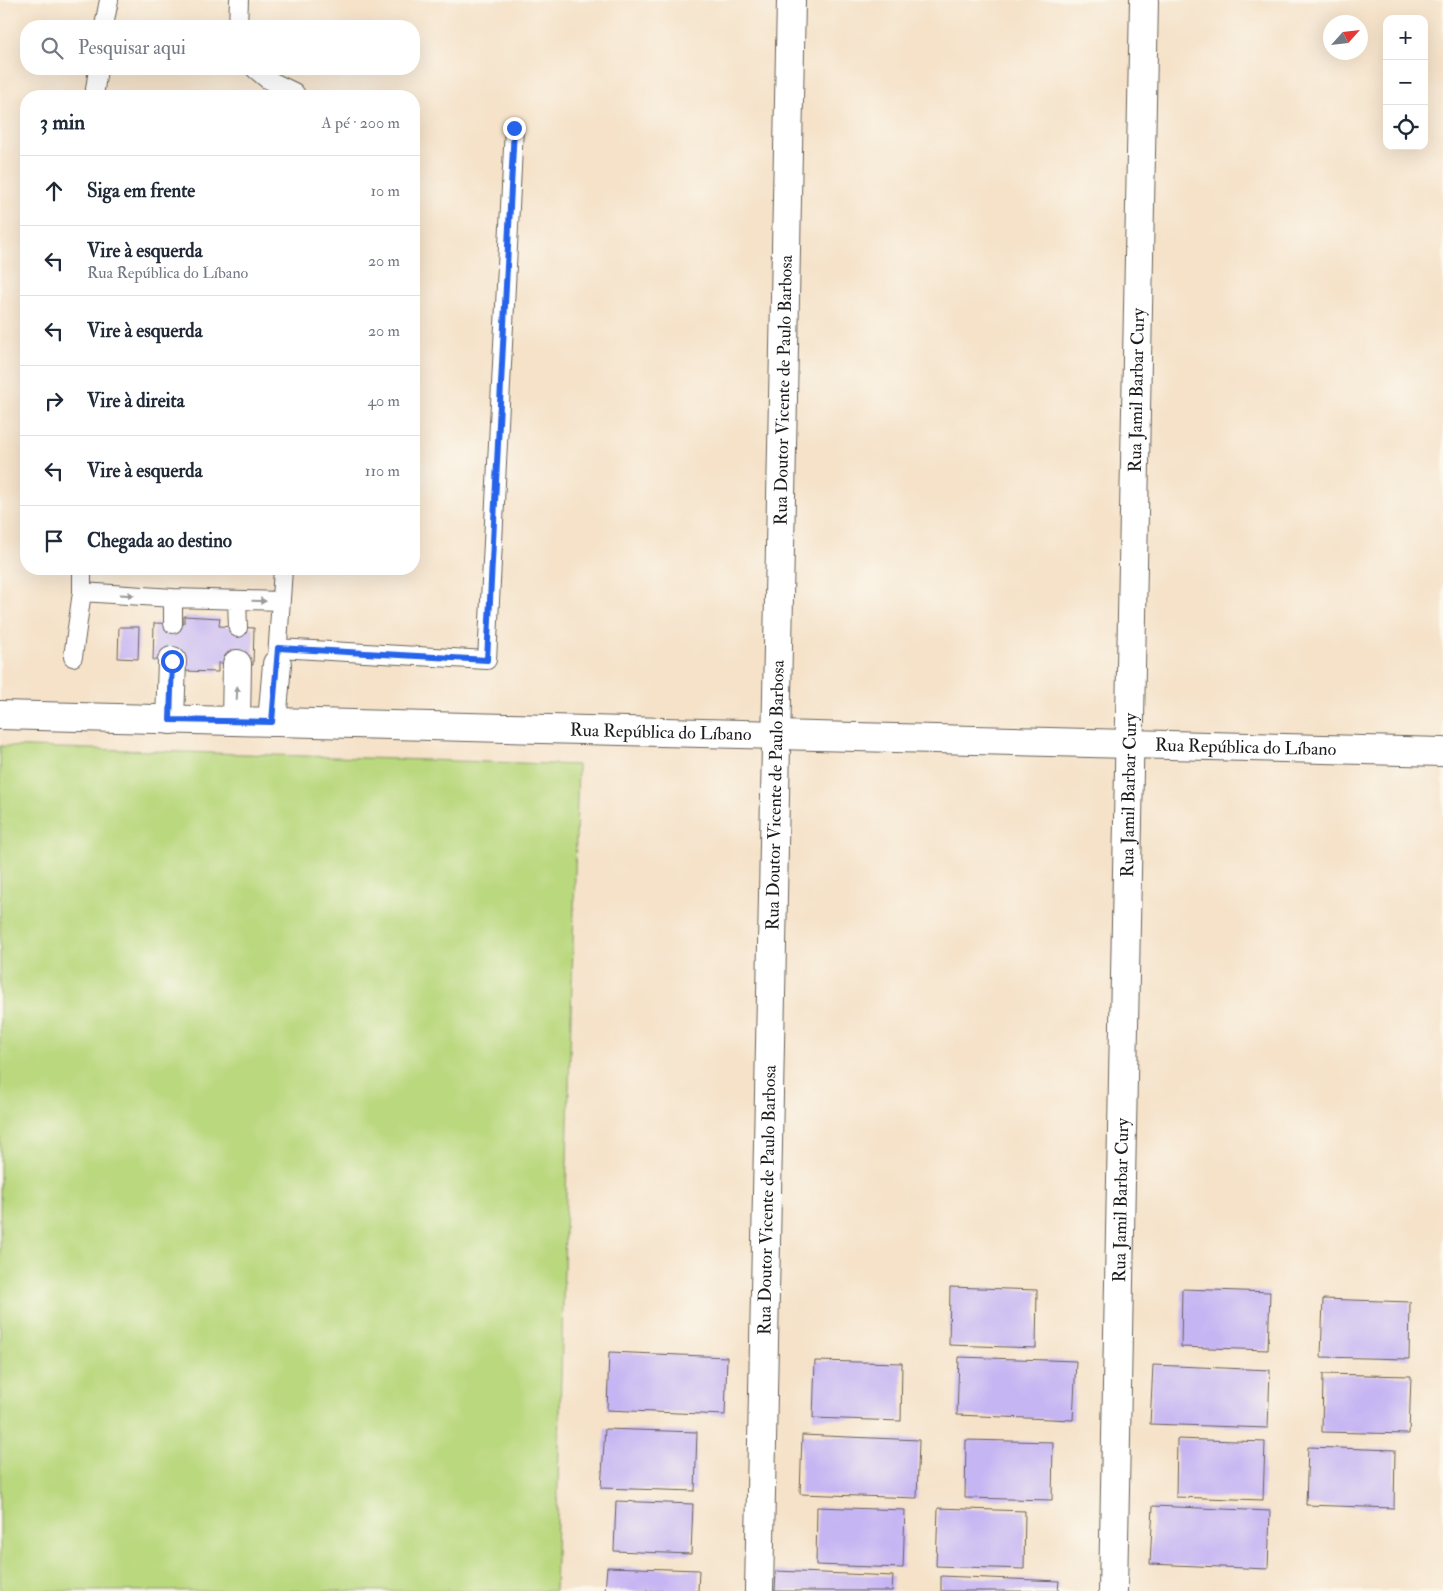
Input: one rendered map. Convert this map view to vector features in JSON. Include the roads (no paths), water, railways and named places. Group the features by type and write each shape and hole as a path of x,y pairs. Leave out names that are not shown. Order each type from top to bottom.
{"street":[{"name":"Rua Doutor Vicente de Paulo Barbosa","path":"759,1591 791,0"},
{"name":"Rua Jamil Barbar Cury","path":"1113,1591 1144,0"},
{"path":"272,722 277,656"},
{"path":"170,720 172,661"},
{"path":"236,721 238,664"},
{"name":"Rua República do Líbano","path":"0,715 1443,752"}],"lane":[{"path":"105,20 109,0"},
{"path":"238,20 239,0"},
{"path":"95,90 97,75"},
{"path":"262,75 290,90"},
{"path":"282,575 277,656 487,660 514,128"},
{"path":"73,657 82,592 82,575"},
{"path":"82,592 173,598 281,601"},
{"path":"173,598 173,624"},
{"path":"237,600 238,628"}]}
